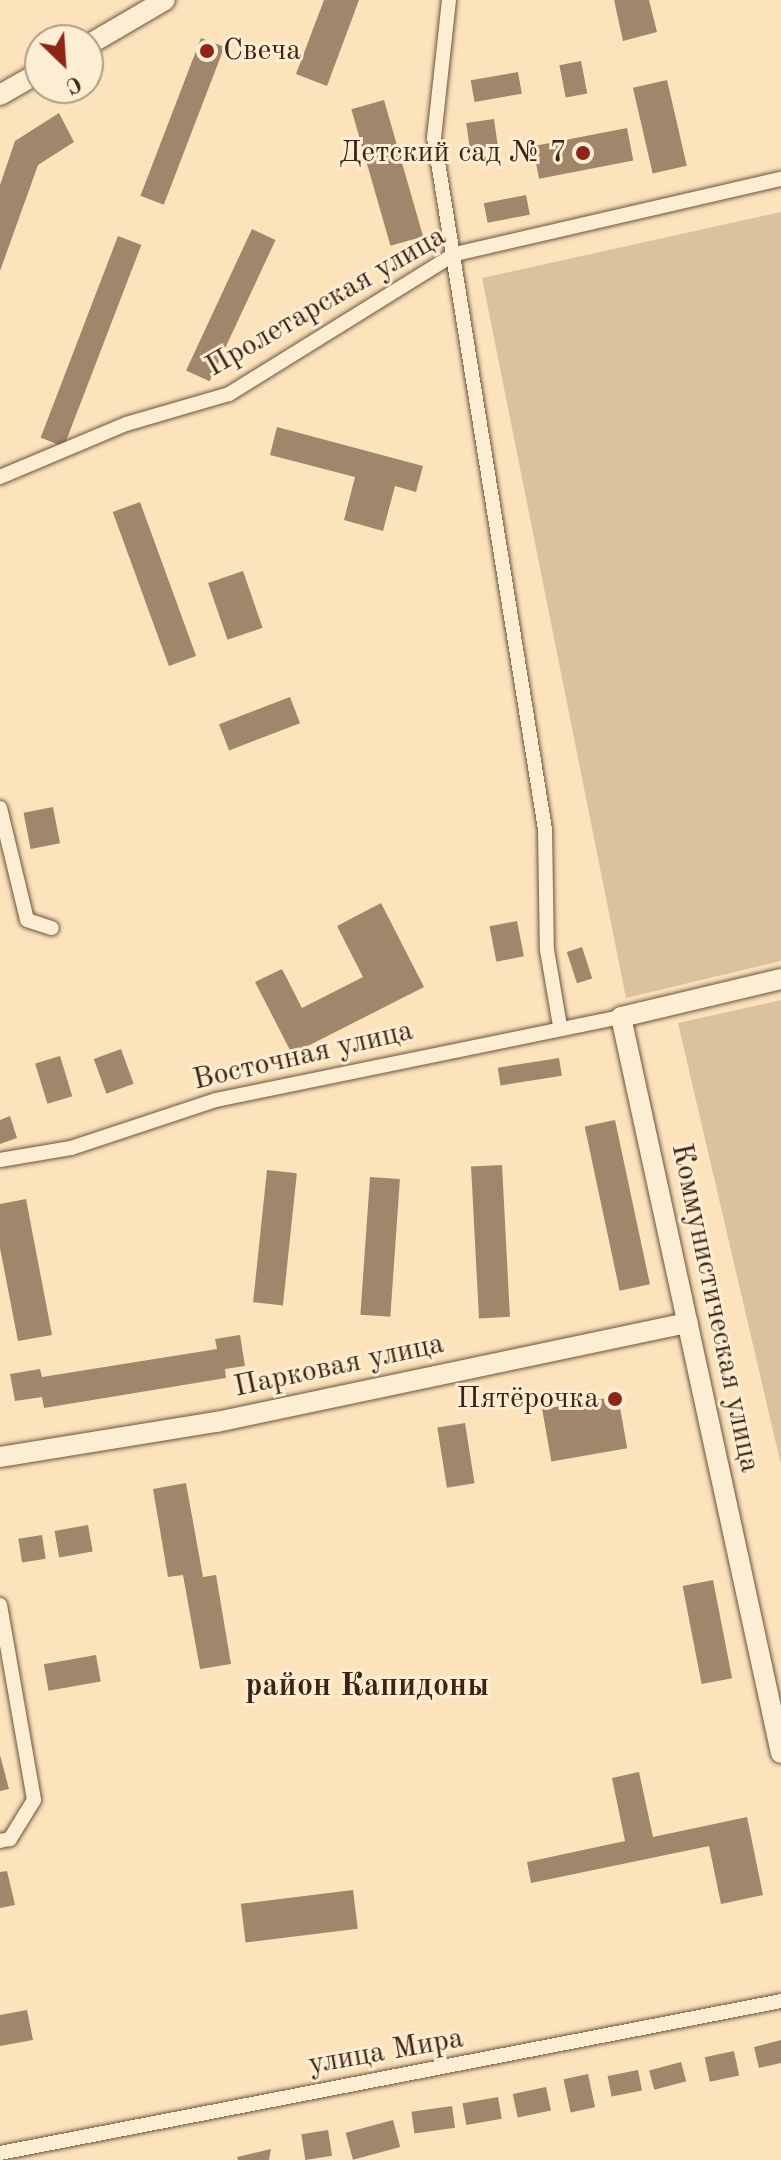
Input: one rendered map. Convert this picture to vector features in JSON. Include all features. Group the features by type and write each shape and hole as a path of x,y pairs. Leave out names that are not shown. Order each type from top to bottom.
{"street":[{"path":"104,36 165,0"},
{"path":"449,0 434,137 455,254 466,365 491,472 545,829 547,950 560,1026"},
{"path":"0,95 24,81"},
{"name":"Пролетарская улица","path":"0,477 126,424 229,394 455,254 781,179"},
{"path":"0,808 27,920 52,928"},
{"path":"621,1017 781,979"},
{"name":"Восточная улица","path":"0,1160 71,1148 216,1100 560,1026 621,1017"},
{"name":"Коммунистическая улица","path":"621,1017 776,1710 781,1753"},
{"name":"Парковая улица","path":"0,1457 217,1422 688,1323"},
{"path":"0,1607 34,1800 5,1840"},
{"name":"улица Мира","path":"0,2153 781,2001"}],"shaded area":[{"path":"781,212 781,961 626,998 482,278"},
{"path":"781,1000 781,1465 678,1023"}],"building":[{"path":"324,0 359,0 327,86 296,74"},
{"path":"614,0 649,0 657,32 623,41"},
{"path":"201,38 224,47 164,205 140,196"},
{"path":"581,61 587,93 566,98 559,65"},
{"path":"518,72 522,94 475,102 471,80"},
{"path":"667,80 687,166 653,174 633,88"},
{"path":"384,100 423,236 390,246 351,109"},
{"path":"59,113 74,142 38,165 0,271 0,185 15,141"},
{"path":"494,119 498,146 470,150 466,123"},
{"name":"Детский сад № 7","path":"627,128 633,160 539,179 533,146"},
{"path":"526,195 530,215 488,223 484,203"},
{"path":"252,229 276,240 210,381 186,370"},
{"path":"118,236 141,245 64,447 41,438"},
{"path":"277,427 423,466 416,492 395,486 383,531 344,520 355,477 270,455"},
{"path":"140,502 196,656 169,666 113,512"},
{"path":"243,571 263,628 228,640 208,583"},
{"path":"290,697 300,723 229,750 219,724"},
{"path":"53,807 60,843 31,849 24,813"},
{"path":"381,903 424,987 292,1054 255,982 282,969 302,1008 363,977 337,926"},
{"path":"517,921 524,956 496,962 490,926"},
{"path":"582,947 592,978 577,983 567,952"},
{"path":"121,1049 134,1084 106,1094 94,1059"},
{"path":"60,1056 72,1096 47,1104 35,1064"},
{"path":"559,1058 562,1076 501,1085 498,1068"},
{"path":"10,1116 17,1138 0,1144 0,1120"},
{"path":"615,1120 650,1284 620,1291 585,1126"},
{"path":"502,1165 510,1317 479,1318 471,1167"},
{"path":"267,1170 297,1173 283,1305 253,1302"},
{"path":"370,1177 400,1179 390,1317 360,1315"},
{"path":"26,1199 52,1335 18,1341 0,1248 0,1204"},
{"path":"240,1335 245,1366 225,1369 226,1378 44,1408 42,1397 15,1401 10,1374 40,1369 42,1377 217,1349 215,1339"},
{"path":"618,1396 627,1448 551,1462 542,1409"},
{"path":"465,1423 475,1483 447,1488 437,1427"},
{"path":"186,1483 203,1577 216,1575 231,1664 200,1669 183,1575 168,1577 153,1489"},
{"path":"88,1525 93,1552 59,1557 55,1531"},
{"path":"42,1535 46,1559 22,1562 18,1539"},
{"path":"713,1580 732,1678 702,1684 683,1586"},
{"path":"96,1655 101,1682 48,1691 44,1664"},
{"path":"0,1755 9,1789 0,1791"},
{"path":"639,1772 653,1837 747,1817 763,1895 721,1904 709,1846 531,1883 527,1862 625,1841 612,1778"},
{"path":"7,1871 15,1905 0,1908 0,1872"},
{"path":"353,1890 358,1929 246,1942 241,1904"},
{"path":"27,2010 33,2040 0,2046 0,2015"},
{"path":"781,2040 781,2063 759,2068 754,2047"},
{"path":"734,2051 739,2075 710,2082 705,2057"},
{"path":"681,2062 686,2081 654,2090 649,2071"},
{"path":"638,2070 642,2091 612,2097 608,2076"},
{"path":"588,2074 595,2107 571,2112 564,2079"},
{"path":"546,2087 551,2110 518,2118 513,2094"},
{"path":"498,2097 502,2119 466,2125 463,2103"},
{"path":"452,2106 455,2128 414,2133 411,2112"},
{"path":"393,2120 400,2147 353,2160 346,2133"},
{"path":"328,2130 332,2156 305,2160 301,2134"},
{"path":"271,2149 269,2160 238,2160 237,2157"}],"place":[{"name":"Свеча","path":"207,51"},
{"name":"Детский сад № 7","path":"583,153"},
{"name":"Пятёрочка","path":"615,1399"}],"district":[{"name":"район Капидоны","path":"367,1687"}]}
